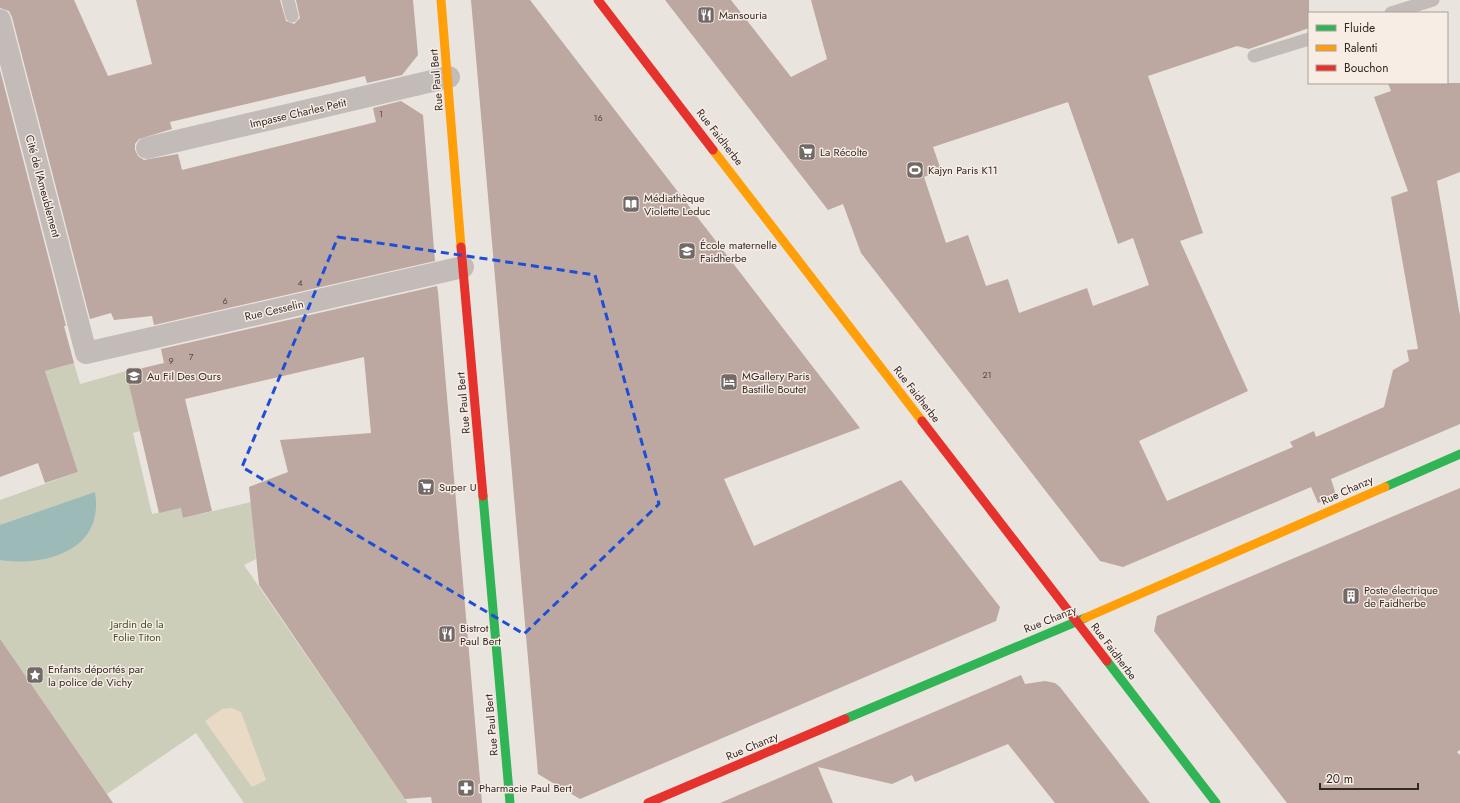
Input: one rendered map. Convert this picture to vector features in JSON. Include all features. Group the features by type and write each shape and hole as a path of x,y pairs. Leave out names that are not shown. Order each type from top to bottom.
{"street":[{"name":"Rue Paul Bert","path":"442,0 463,267 510,803"},
{"name":"Rue Faidherbe","path":"598,0 1216,803"},
{"name":"Cité de l'Ameublement","path":"0,20 86,353"},
{"name":"Impasse Charles Petit","path":"147,148 449,77"},
{"name":"Rue Cesselin","path":"86,353 463,267"},
{"name":"Rue Chanzy","path":"648,803 1077,622 1460,454"}],"lane":[{"path":"288,0 292,16"},
{"path":"1394,12 1432,0"},
{"path":"1254,56 1308,39"}],"highlighted area":[{"path":"338,237 595,275 659,504 524,634 242,467"}],"green space":[{"name":"Jardin de la Folie Titon","path":"74,363 80,384 126,371 140,431 133,433 152,514 181,508 184,518 251,502 256,559 244,565 408,803 244,803 196,733 107,794 21,670 0,659 0,500 78,472 45,371"}],"sand":[{"path":"232,708 241,712 266,780 252,787 205,721 222,709"}],"water":[{"path":"95,492 96,512 91,528 81,541 68,550 53,557 36,560 0,560 0,525"}],"building":[{"path":"0,0 74,0 108,76 152,64 136,0 280,0 286,21 294,24 300,18 296,0 413,0 418,55 402,75 367,83 365,76 170,122 172,129 139,139 135,144 135,150 138,156 144,160 178,154 182,170 376,122 373,108 401,101 423,115 435,261 154,325 152,316 114,320 111,313 90,319 12,17 9,11 0,8"},
{"path":"471,0 530,0 860,428 724,479 754,546 901,480 1000,607 996,621 580,799 538,774"},
{"path":"665,0 731,0 791,77 827,59 811,0 1309,0 1308,28 1249,49 1237,46 1148,76 1203,233 1180,241 1248,391 1139,441 1167,501 1293,447 1290,442 1314,431 1316,437 1384,407 1393,370 1409,361 1407,350 1418,349 1391,197 1408,191 1374,97 1391,91 1388,84 1460,83 1460,172 1437,181 1460,316 1460,424 1331,479 1336,495 1318,503 1311,487 1123,567 1100,561 861,253 843,204 828,210","holes":["1068,102 1118,244 1133,238 1149,285 1093,306 1087,288 1019,313 1008,279 986,286 968,235 946,243 924,177 941,170 933,147"]},
{"path":"0,70 66,326 64,326 74,363 45,371 78,472 45,483 38,463 0,477"},
{"path":"437,286 482,803 432,803 431,797 405,799 259,585 249,487 288,472 280,440 371,433 364,357 185,399 212,511 183,518 181,508 159,513 126,372 164,363 161,349"},
{"path":"1460,488 1460,750 1457,752 1460,755 1460,803 1287,803 1154,631 1157,616"},
{"path":"0,639 44,703 113,803 0,803"},
{"path":"1021,675 1025,684 1045,681 1055,683 1060,687 1150,803 1055,803 1008,744 915,782 912,775 892,784 818,767 833,803 720,803"}],"traffic: fast":[{"path":"1385,487 1460,454"},
{"path":"483,496 510,803"},
{"path":"845,719 1085,618"},
{"path":"1107,661 1216,803"}],"traffic: slow":[{"path":"441,0 461,247"},
{"path":"713,150 922,421"},
{"path":"1085,618 1385,487"}],"traffic: jam":[{"path":"598,0 713,150"},
{"path":"461,247 483,496"},
{"path":"922,421 1107,661"},
{"path":"648,803 845,719"}],"place":[{"name":"Mansouria","path":"706,15"},
{"name":"La Récolte","path":"807,152"},
{"name":"Kajyn Paris K11","path":"915,170"},
{"name":"Médiathèque Violette Leduc","path":"631,204"},
{"name":"École maternelle Faidherbe","path":"687,251"},
{"name":"Au Fil Des Ours","path":"134,376"},
{"name":"MGallery Paris Bastille Boutet","path":"729,382"},
{"name":"Super U","path":"426,487"},
{"name":"Poste électrique de Faidherbe","path":"1351,596"},
{"name":"Bistrot Paul Bert","path":"447,634"},
{"name":"Enfants déportés par la police de Vichy","path":"35,675"},
{"name":"Pharmacie Paul Bert","path":"466,788"}]}
